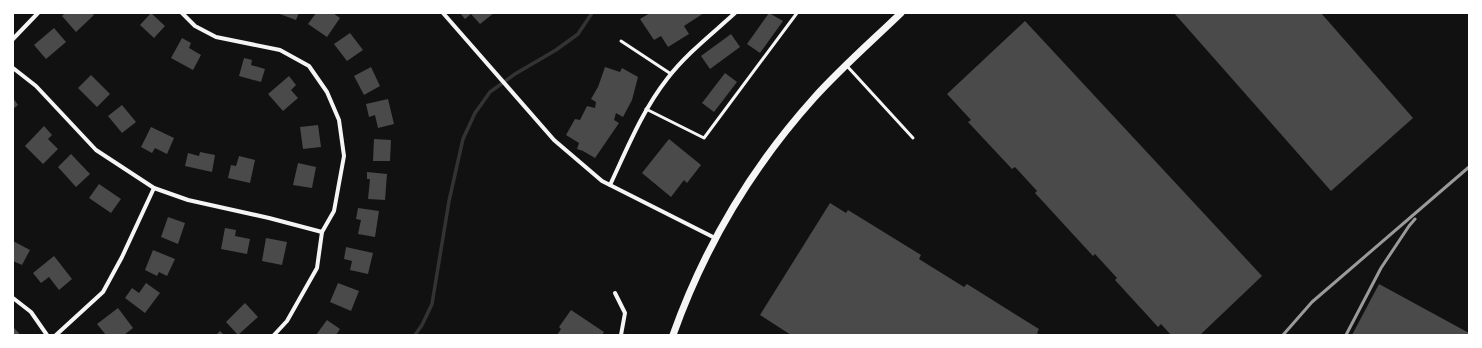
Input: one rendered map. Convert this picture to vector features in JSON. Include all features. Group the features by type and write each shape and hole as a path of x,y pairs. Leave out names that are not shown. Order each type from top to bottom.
{"street":[{"path":"13,38 38,13"},
{"path":"182,13 195,26 216,37 280,50 309,66 327,92 339,120 344,156 334,211 322,232 317,268 287,321 274,335"},
{"path":"443,13 554,140 602,181 715,238"},
{"path":"610,185 646,109 671,74 735,13"},
{"path":"673,335 685,302 715,238 768,154 814,98 901,13"},
{"path":"13,68 36,86 96,150 154,188 188,200 269,218 322,232"},
{"path":"56,335 103,292 122,257 154,188"},
{"path":"615,293 625,313 620,335"},
{"path":"13,298 31,312 47,335"}],"lane":[{"path":"646,109 704,138 797,13"},
{"path":"621,41 671,74"},
{"path":"847,66 914,138"}],"building":[{"path":"65,13 92,13 94,15 76,32 62,16"},
{"path":"151,13 165,26 154,38 140,25"},
{"path":"277,13 299,13 296,20"},
{"path":"316,13 333,13 340,18 327,37 308,24"},
{"path":"460,13 494,13 480,24 471,14 465,19"},
{"path":"650,13 704,13 684,26 689,34 668,47 661,36 654,40 640,19"},
{"path":"769,13 783,21 760,53 747,44"},
{"path":"1174,13 1321,13 1413,118 1331,191"},
{"path":"1025,21 1262,276 1200,335 1171,335 1161,324 1158,327 1115,280 1117,278 1095,254 1093,256 1035,193 1037,191 1015,167 1012,169 968,122 971,120 947,94"},
{"path":"54,28 66,42 46,59 34,45"},
{"path":"350,33 363,50 347,61 334,44"},
{"path":"731,34 740,47 710,69 701,56"},
{"path":"182,38 191,43 189,48 201,55 193,70 171,58"},
{"path":"244,58 252,60 251,65 265,69 261,82 239,76"},
{"path":"371,67 380,86 364,95 354,76"},
{"path":"605,67 620,72 622,68 638,77 632,100 623,117 616,113 614,120 619,123 595,158 577,149 579,143 566,135 575,119 580,120 587,106 595,108 596,102 591,99 598,87"},
{"path":"725,73 737,82 714,112 702,103"},
{"path":"91,75 110,94 97,107 78,88"},
{"path":"289,76 296,85 291,90 298,98 283,111 268,94"},
{"path":"13,98 18,105 13,109"},
{"path":"388,99 394,124 378,128 375,115 369,117 366,104"},
{"path":"122,105 136,122 122,133 108,116"},
{"path":"318,125 321,147 303,149 300,127"},
{"path":"44,126 52,135 48,139 58,149 43,164 25,146"},
{"path":"151,127 174,138 167,154 155,148 152,153 141,147"},
{"path":"374,139 391,140 390,161 373,161"},
{"path":"669,139 701,165 687,183 684,180 671,197 642,173"},
{"path":"200,152 215,155 212,172 185,166 188,153 199,156"},
{"path":"71,154 90,174 76,187 58,167"},
{"path":"239,156 255,160 250,183 228,178 231,165 236,166"},
{"path":"298,163 316,167 312,188 293,185"},
{"path":"367,172 387,174 385,200 368,199 370,179 367,179"},
{"path":"99,184 121,199 111,213 89,198"},
{"path":"830,203 846,213 848,210 921,255 919,259 964,287 967,284 1039,329 1037,333 1040,335 791,335 760,315"},
{"path":"358,208 379,211 375,237 358,234 361,220 356,219"},
{"path":"168,217 185,223 178,244 161,237"},
{"path":"225,228 236,230 235,236 250,239 247,254 221,249"},
{"path":"266,238 287,242 282,265 262,261"},
{"path":"13,241 30,250 22,265 13,261"},
{"path":"346,247 373,253 368,274 350,270 352,261 344,259"},
{"path":"153,250 175,259 167,276 159,272 157,276 145,270"},
{"path":"54,256 72,279 59,290 49,277 41,283 33,273"},
{"path":"146,283 160,293 145,313 125,298 132,288 139,293"},
{"path":"338,283 359,291 351,311 330,302"},
{"path":"1379,284 1469,333 1469,335 1352,335"},
{"path":"245,303 258,317 238,335 226,322"},
{"path":"118,308 133,328 124,335 106,335 97,324"},
{"path":"571,310 604,332 602,335 557,335 561,329 559,327"},
{"path":"327,320 340,329 336,335 316,335"},
{"path":"13,327 19,333 18,335 13,335"},
{"path":"220,331 224,335 216,335"}],"waterway":[{"path":"415,335 422,325 432,304 449,201 463,139 475,113 490,92 515,74 556,50 578,34 592,13"}],"railway":[{"path":"1283,335 1312,302 1469,167"},
{"path":"1346,335 1381,268 1415,219"}]}
